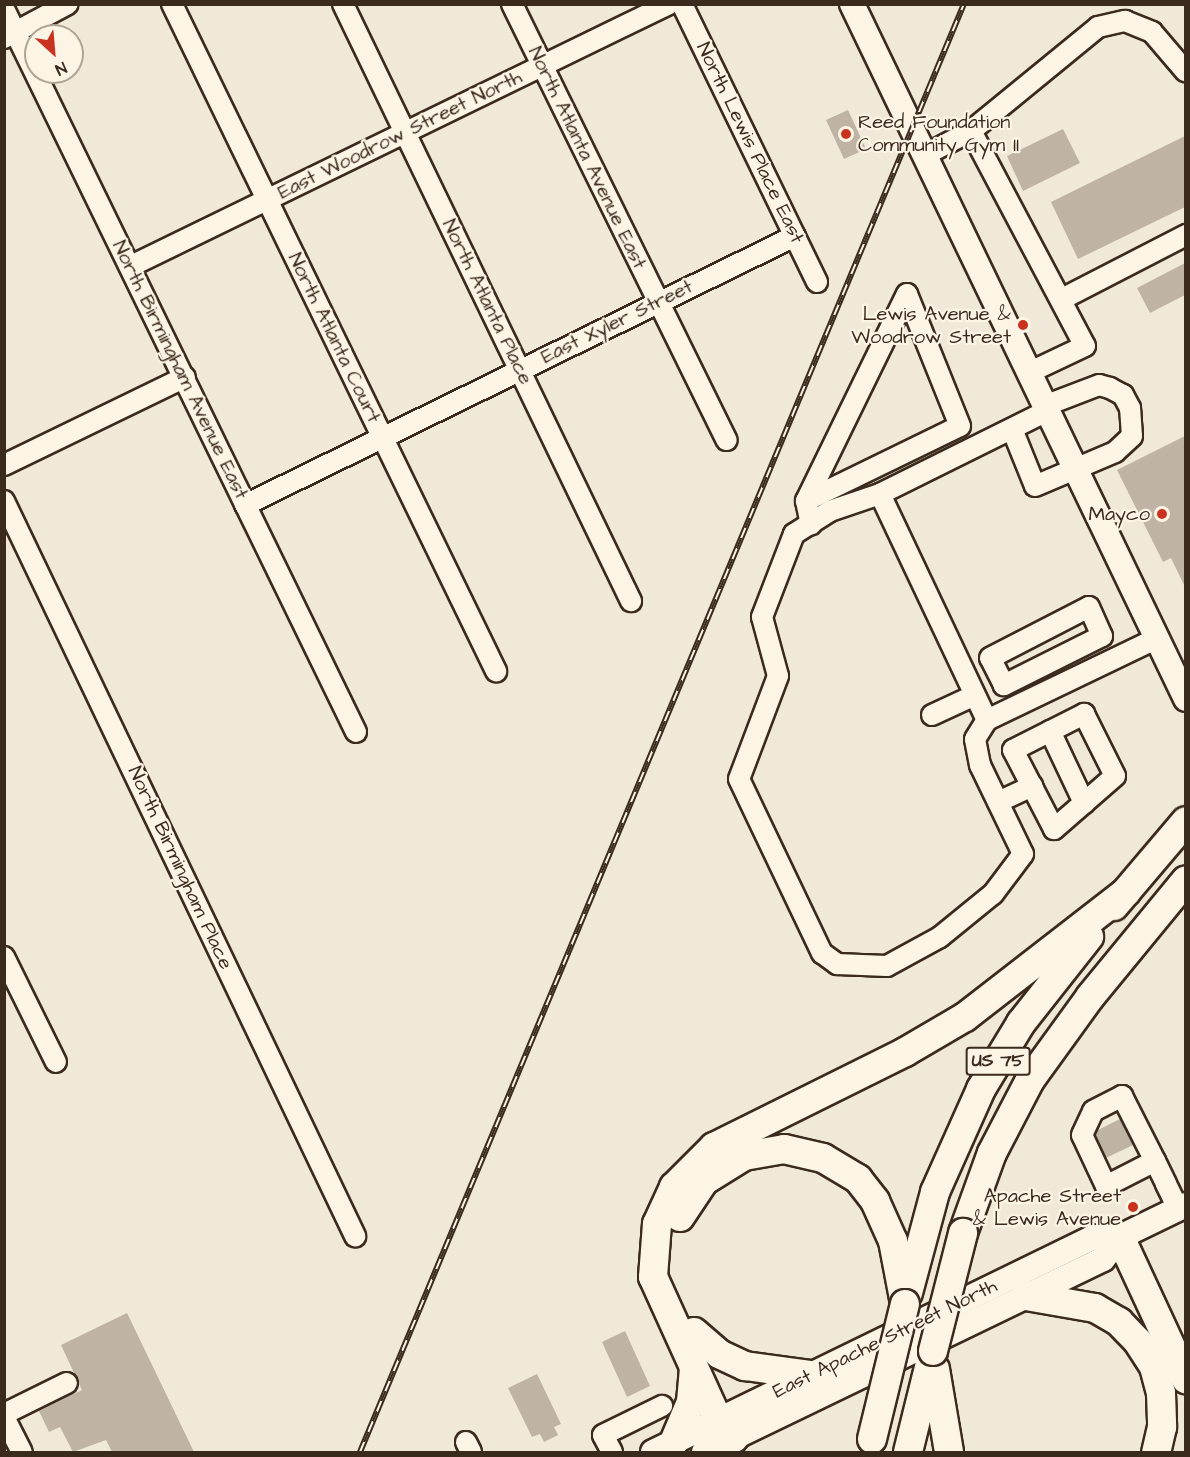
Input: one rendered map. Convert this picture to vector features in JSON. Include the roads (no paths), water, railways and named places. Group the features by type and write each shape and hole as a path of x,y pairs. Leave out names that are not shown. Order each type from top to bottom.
{"highway":[{"name":"US 75","path":"871,1446 905,1304 907,1258 947,1161 1001,1054 1044,993 1185,821"},
{"name":"US 75","path":"908,1452 929,1410 933,1351 963,1233 992,1153 1030,1080 1090,997 1185,880"},
{"path":"728,1424 694,1370 661,1301 652,1267 660,1216 674,1187 690,1166 730,1137 937,1035 1018,979 1126,892"},
{"path":"728,1424 672,1275 674,1233 696,1190 719,1169 744,1156 764,1151 796,1150 823,1158 847,1170 875,1201 907,1258"},
{"path":"1120,1237 1185,1379"},
{"path":"1026,1296 1095,1308 1119,1322 1138,1342 1154,1367 1161,1393 1163,1416 1156,1452"},
{"path":"694,1332 719,1354 745,1366 811,1375"},
{"path":"663,1447 691,1402 694,1370"},
{"path":"929,1410 949,1452"}],"main road":[{"path":"852,4 1185,699"},
{"name":"East Apache Street North","path":"704,1452 728,1424 811,1375 1093,1237 1120,1237 1182,1207"},
{"name":"East Apache Street North","path":"663,1447 728,1424 1026,1296 1103,1259 1120,1237"}],"street":[{"path":"10,34 68,4"},
{"name":"North Atlanta Court","path":"172,4 495,671"},
{"name":"North Atlanta Place","path":"342,4 631,601"},
{"name":"North Atlanta Avenue East","path":"512,4 726,440"},
{"name":"East Woodrow Street North","path":"131,266 669,4"},
{"name":"North Lewis Place East","path":"682,4 818,282"},
{"name":"North Birmingham Avenue East","path":"4,9 10,34 131,266 356,732"},
{"path":"925,155 971,131 1098,27 1125,21 1152,32 1185,72"},
{"path":"971,131 1062,298 1085,346 1028,373"},
{"path":"1062,298 1185,235"},
{"name":"East Xyler Street","path":"245,505 381,436 795,236"},
{"path":"806,501 960,426 907,294 806,501 811,524"},
{"path":"4,465 185,377"},
{"path":"1011,429 1035,486 1075,472 1115,452 1132,436 1130,408 1123,395 1099,385 1045,409 1011,429 880,494 830,512 794,534 762,616 778,676 748,746 739,778 822,953 837,964 887,966 940,937 993,894 1023,854 980,765 975,739 987,720 1155,639"},
{"path":"880,494 987,720"},
{"name":"North Birmingham Place","path":"4,501 355,1236"},
{"path":"1089,607 1102,636 1004,685 995,669 990,658 1089,607"},
{"path":"932,715 972,689 995,669"},
{"path":"1084,714 1115,776 1054,829 1012,750 1050,731 1084,714"},
{"path":"1050,731 1084,803"},
{"path":"998,802 1032,786"},
{"path":"4,957 56,1062"},
{"path":"1155,1161 1182,1207"},
{"path":"22,1452 4,1415 67,1383"},
{"path":"612,1452 603,1435 662,1406"}],"railway":[{"path":"360,1452 964,4"}],"place":[{"name":"Reed Foundation Community Gym II","path":"846,134"},
{"name":"Lewis Avenue & Woodrow Street","path":"1023,325"},
{"name":"Mayco","path":"1162,514"},
{"name":"Apache Street & Lewis Avenue","path":"1133,1207"}]}
